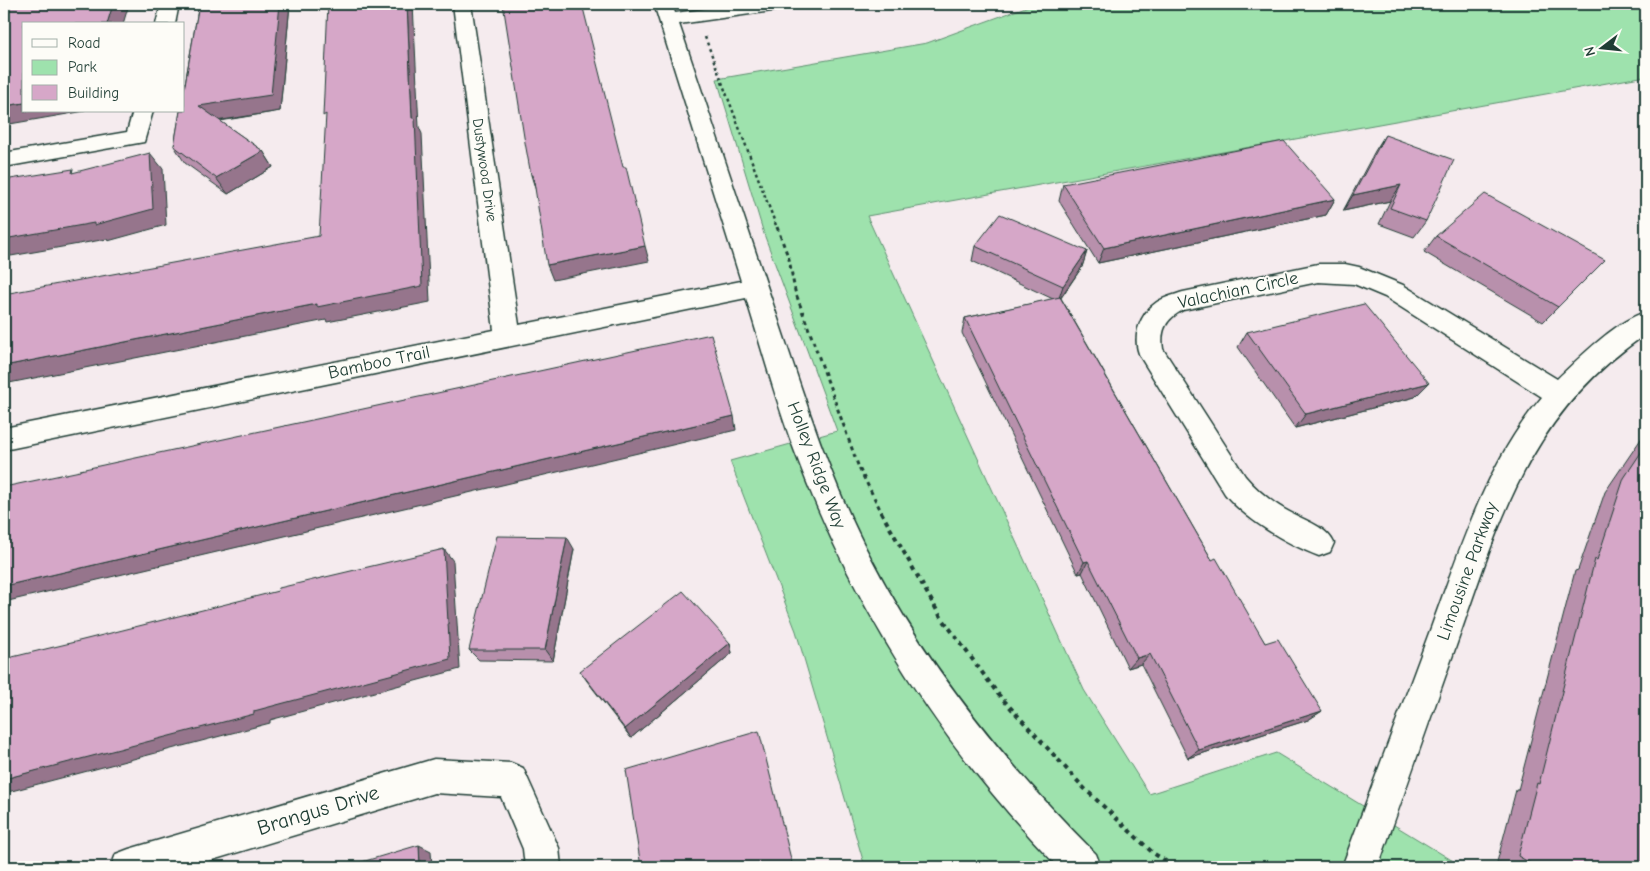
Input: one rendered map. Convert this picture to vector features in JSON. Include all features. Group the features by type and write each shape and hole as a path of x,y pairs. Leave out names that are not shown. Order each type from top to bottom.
{"street":[{"path":"166,22 170,4"},
{"name":"Dustywood Drive","path":"462,4 508,336"},
{"path":"666,12 697,16 779,4"},
{"name":"Holley Ridge Way","path":"666,12 754,286 820,480 847,542 880,605 923,674 981,754 1018,798 1083,867"},
{"path":"4,160 136,137 143,112"},
{"name":"Valachian Circle","path":"1319,542 1256,506 1235,485 1150,351 1148,341 1152,322 1165,307 1184,301 1318,273 1352,274 1394,292 1559,394"},
{"name":"Bamboo Trail","path":"4,439 754,286"},
{"name":"Limousine Parkway","path":"1360,867 1491,506 1514,457 1559,394 1588,362 1646,321"},
{"name":"Brangus Drive","path":"129,867 434,776 511,780 541,848 543,867"}],"path":[{"path":"697,16 789,258 795,291 859,468 893,536 939,614 998,694 1084,788 1153,853 1175,867"}],"green space":[{"path":"1034,4 1646,4 1646,76 867,216 1084,690 1149,794 1276,753 1463,867 865,867 796,631 730,461 837,431 764,234 717,79 927,43"}],"building":[{"path":"4,4 113,4 108,22 22,22 22,103 4,106"},
{"path":"199,4 280,4 271,95 199,106 263,151 216,178 174,146 180,112 185,112 185,84"},
{"path":"328,4 407,4 412,118 415,118 422,286 317,307 317,304 4,366 4,294 319,236 326,114 323,116"},
{"path":"503,4 582,4 623,167 626,167 645,246 547,265"},
{"path":"1385,135 1454,160 1426,221 1390,208 1401,185 1353,195"},
{"path":"1284,141 1335,199 1104,248 1063,184"},
{"path":"150,153 153,209 94,225 94,223 4,239 4,180 73,169 72,173"},
{"path":"1485,194 1605,260 1558,307 1436,236"},
{"path":"1000,214 1087,251 1063,286 975,246"},
{"path":"1060,297 1212,560 1216,558 1265,643 1278,639 1322,711 1199,750 1150,654 1137,658 1088,561 1084,562 965,318"},
{"path":"1364,304 1429,383 1306,414 1247,332"},
{"path":"711,334 734,416 4,586 4,487"},
{"path":"1646,445 1646,867 1537,867 1518,856 1537,783 1539,784 1595,559 1597,560 1624,478"},
{"path":"497,536 567,537 545,650 469,650"},
{"path":"444,549 450,659 254,711 254,714 4,779 4,659 278,591 279,588"},
{"path":"683,591 730,643 625,729 580,671"},
{"path":"759,731 793,867 641,867 626,770"},
{"path":"419,845 420,867 345,867"}]}
